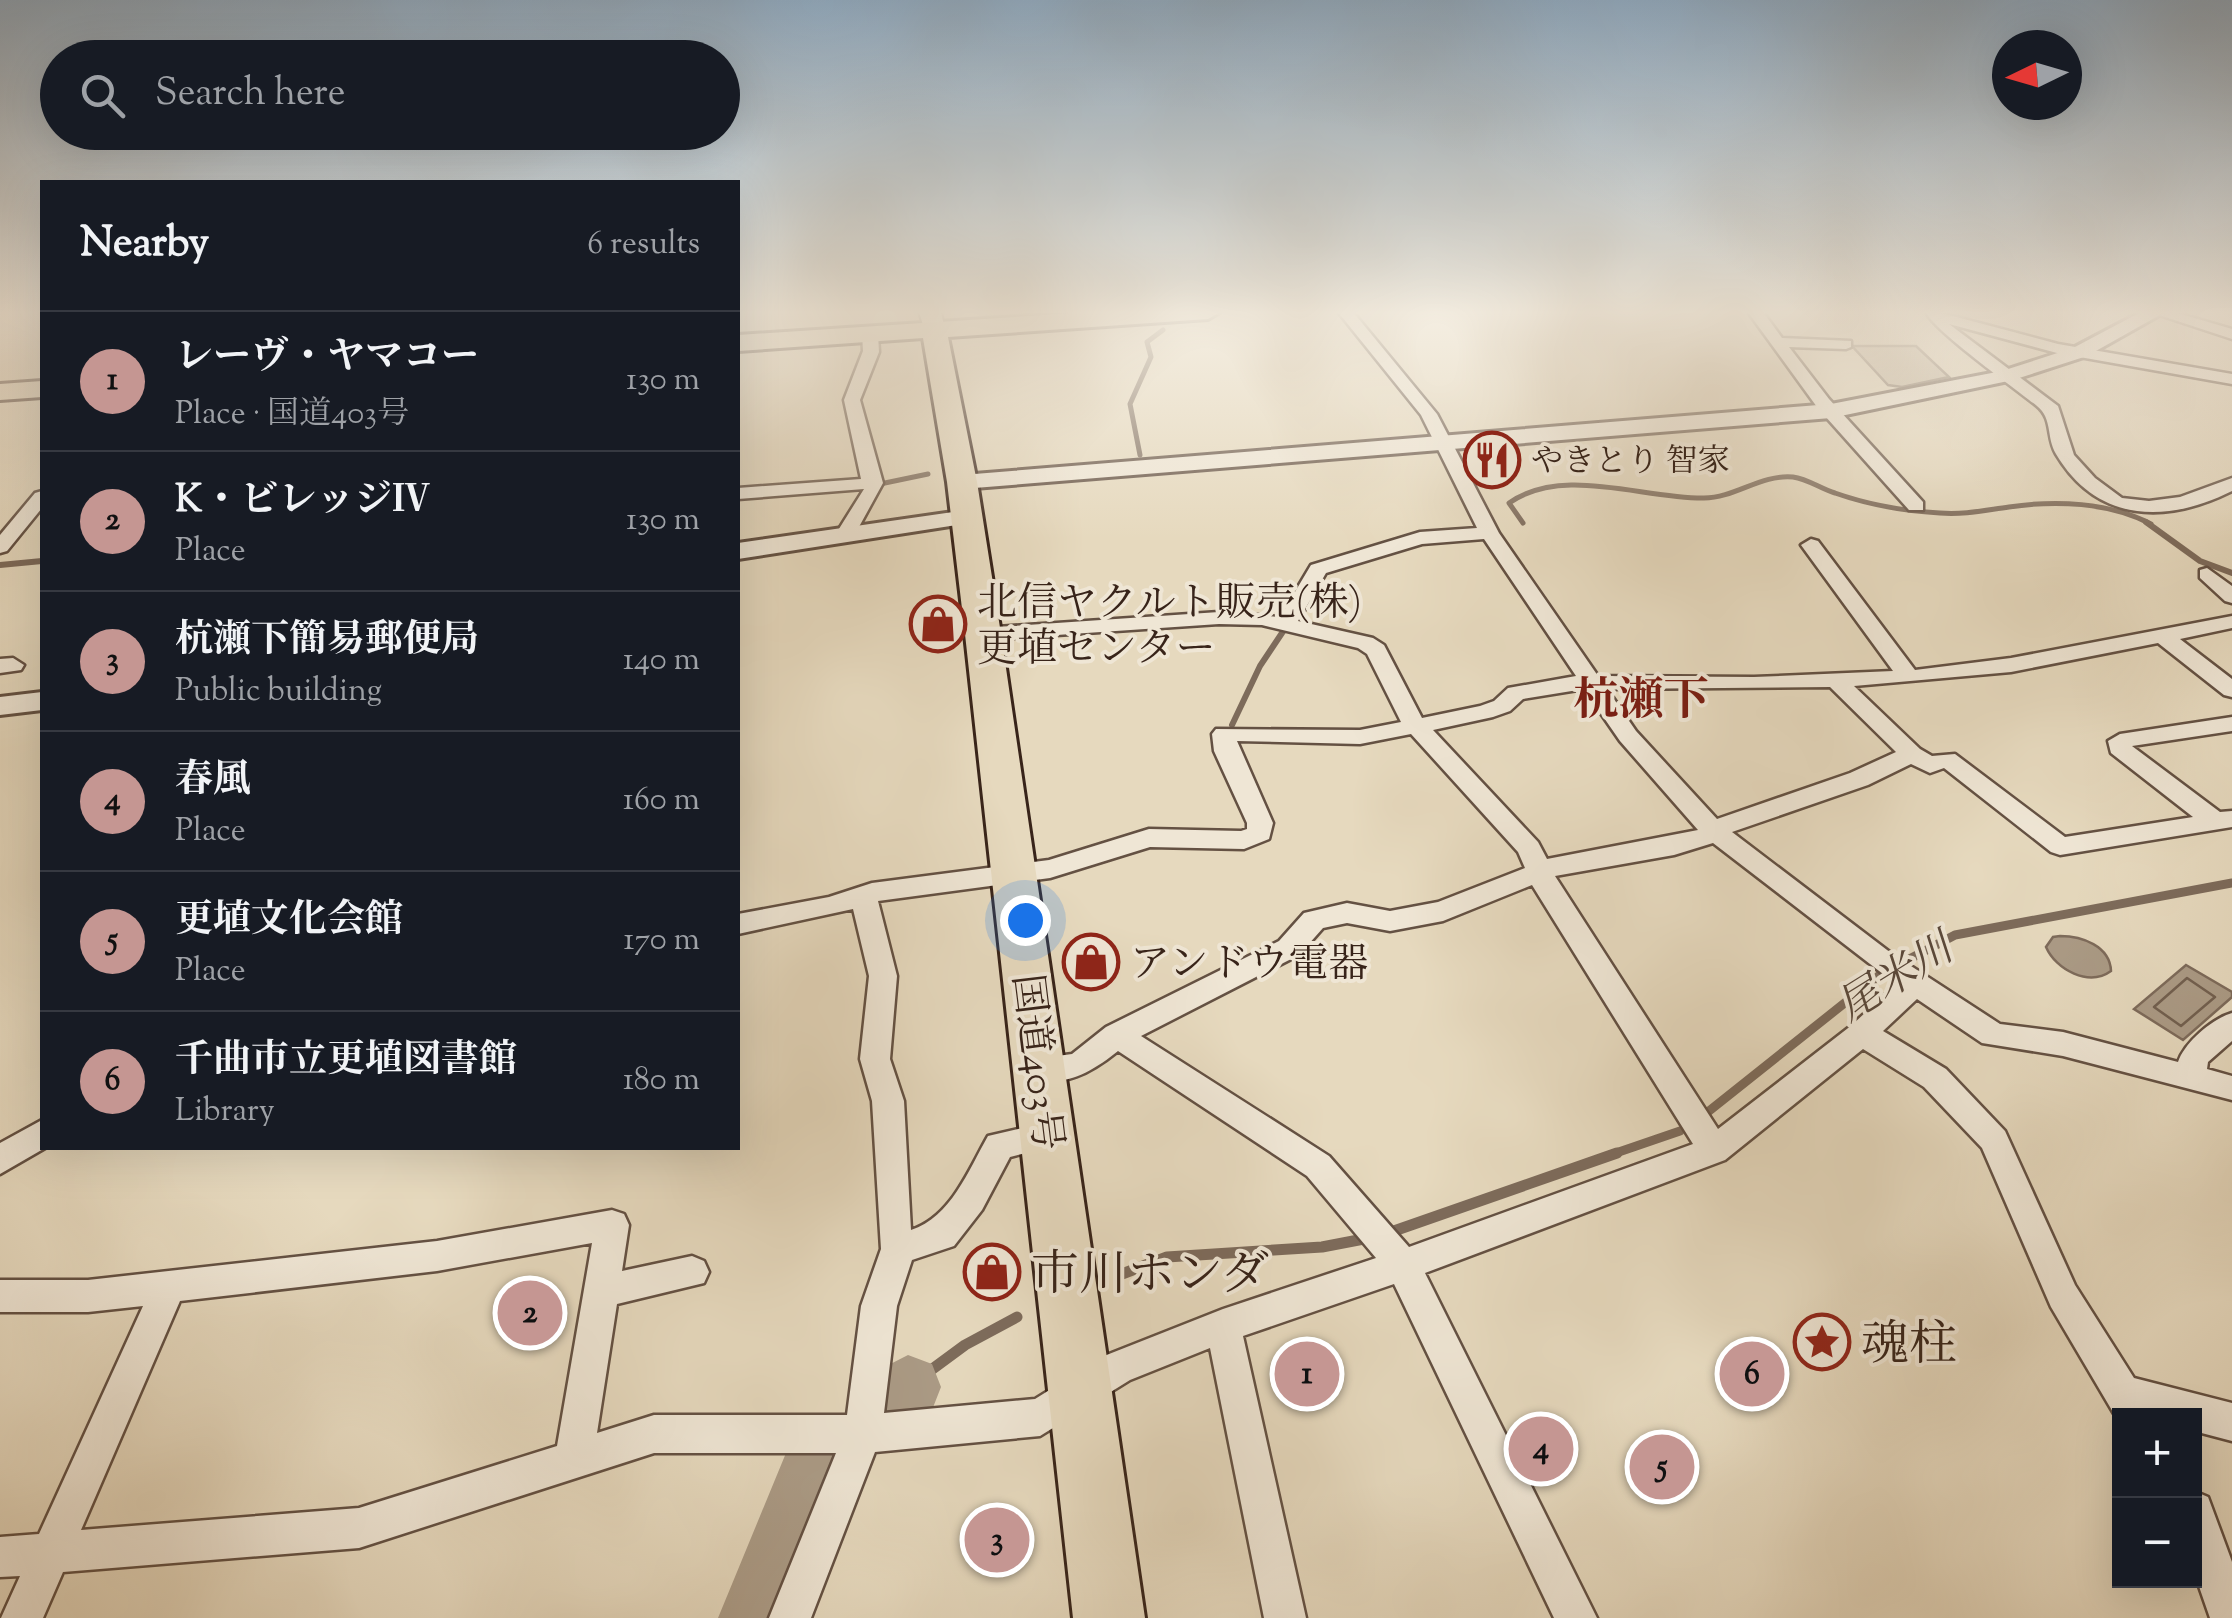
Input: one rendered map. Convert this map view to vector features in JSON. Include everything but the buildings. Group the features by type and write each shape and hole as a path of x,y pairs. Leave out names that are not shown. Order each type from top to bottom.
{"highway":[{"name":"国道403号","path":"944,388 984,634 1109,1618"},
{"path":"0,392 40,389"}],"street":[{"path":"848,532 874,483 852,400 856,388"},
{"path":"1409,388 1444,444 1489,533 1591,683 1628,736 1714,831 1880,960 1993,1035 2064,1044 2232,1088"},
{"path":"1812,388 1916,506"},
{"path":"740,551 848,532 964,499 1444,444 1830,411 1948,388"},
{"path":"2022,388 2056,416 2056,434 2068,458 2090,483 2115,500 2138,507 2215,495 2232,483"},
{"path":"740,494 874,483"},
{"path":"0,547 40,500"},
{"path":"1286,624 1318,569 1420,538 1489,533"},
{"path":"1811,546 1909,677"},
{"path":"2207,574 2232,597"},
{"path":"984,634 1218,618 1286,624 1365,643 1376,650 1398,700 1416,726 1529,848 1540,872 1714,1150"},
{"path":"740,924 863,896 1050,869 1148,838 1244,840 1260,833 1256,810 1226,751 1224,734 1360,737 1484,712 1502,706 1516,693 1591,683 1838,683 1909,677 2011,664 2232,622"},
{"path":"2163,636 2232,690"},
{"path":"1838,683 1912,754 1930,765 1947,760 2060,846 2224,820"},
{"path":"0,706 40,702"},
{"path":"2224,820 2119,748 2120,741 2232,724"},
{"path":"1040,1069 1079,1065 1117,1035 1289,948 1314,920 1347,914 1390,922 1425,914 1555,866 1674,846 1859,779 1912,754"},
{"path":"790,1618 863,1434 880,1306 898,1249 888,1100 875,1059 883,976 863,896"},
{"path":"0,1557 359,1528 654,1434 863,1434 1040,1418 1117,1368 1222,1326 1403,1265 1714,1150 1862,1034 1911,980"},
{"path":"2190,1077 2194,1057 2232,1024"},
{"path":"1862,1034 1935,1078 1994,1140 2062,1296 2129,1404 2232,1422"},
{"path":"1117,1035 1180,1080 1318,1166 1403,1265 1576,1618"},
{"path":"0,1160 40,1134"},
{"path":"898,1249 942,1235 970,1200 999,1146 1048,1135"},
{"path":"0,1296 88,1296 437,1256 612,1225 574,1459"},
{"path":"603,1291 692,1272"},
{"path":"22,1618 170,1286"},
{"path":"1222,1326 1285,1618"},
{"path":"2202,1534 2231,1618"}],"water":[{"path":"2053,937 2093,944 2106,955 2111,971 2102,976 2083,977 2065,969 2046,947"},
{"path":"2186,965 2232,992 2232,997 2183,1040 2134,1009"}],"waterway":[{"path":"1137,388 1130,404 1140,455"},
{"path":"880,484 928,474"},
{"path":"1523,523 1509,503 1554,486 1704,498 1770,479 1793,477 1861,501 1914,511 1958,513 2063,504 2118,511 2151,524"},
{"path":"740,498 826,491"},
{"path":"2146,522 2200,561 2232,573"},
{"path":"0,565 40,561"},
{"path":"1232,725 1260,666 1286,627"},
{"name":"尾米川","path":"1704,1115 1881,974 1955,935 2232,883"},
{"name":"尾米川","path":"1610,1155 1680,1131"},
{"name":"尾米川","path":"1391,1232 1617,1153"},
{"name":"尾米川","path":"1122,1274 1167,1257 1322,1247 1369,1238"},
{"path":"908,1387 965,1345 1017,1317"},
{"name":"尾米川","path":"893,1398 908,1387"},
{"name":"尾米川","path":"756,1618 818,1461"}],"place":[{"name":"やきとり 智家","path":"1492,460"},
{"name":"北信ヤクルト販売(株) 更埴センター","path":"938,624"},
{"name":"アンドウ電器","path":"1091,962"},
{"name":"市川ホンダ","path":"992,1272"},
{"name":"K・ビレッジⅣ","path":"530,1313"},
{"name":"魂柱","path":"1822,1342"},
{"name":"レーヴ・ヤマコー","path":"1307,1374"},
{"name":"千曲市立更埴図書館","path":"1752,1374"},
{"name":"春風","path":"1541,1449"},
{"name":"更埴文化会館","path":"1662,1467"},
{"name":"杭瀬下簡易郵便局","path":"997,1540"}],"district":[{"name":"杭瀬下","path":"1641,698"}]}
